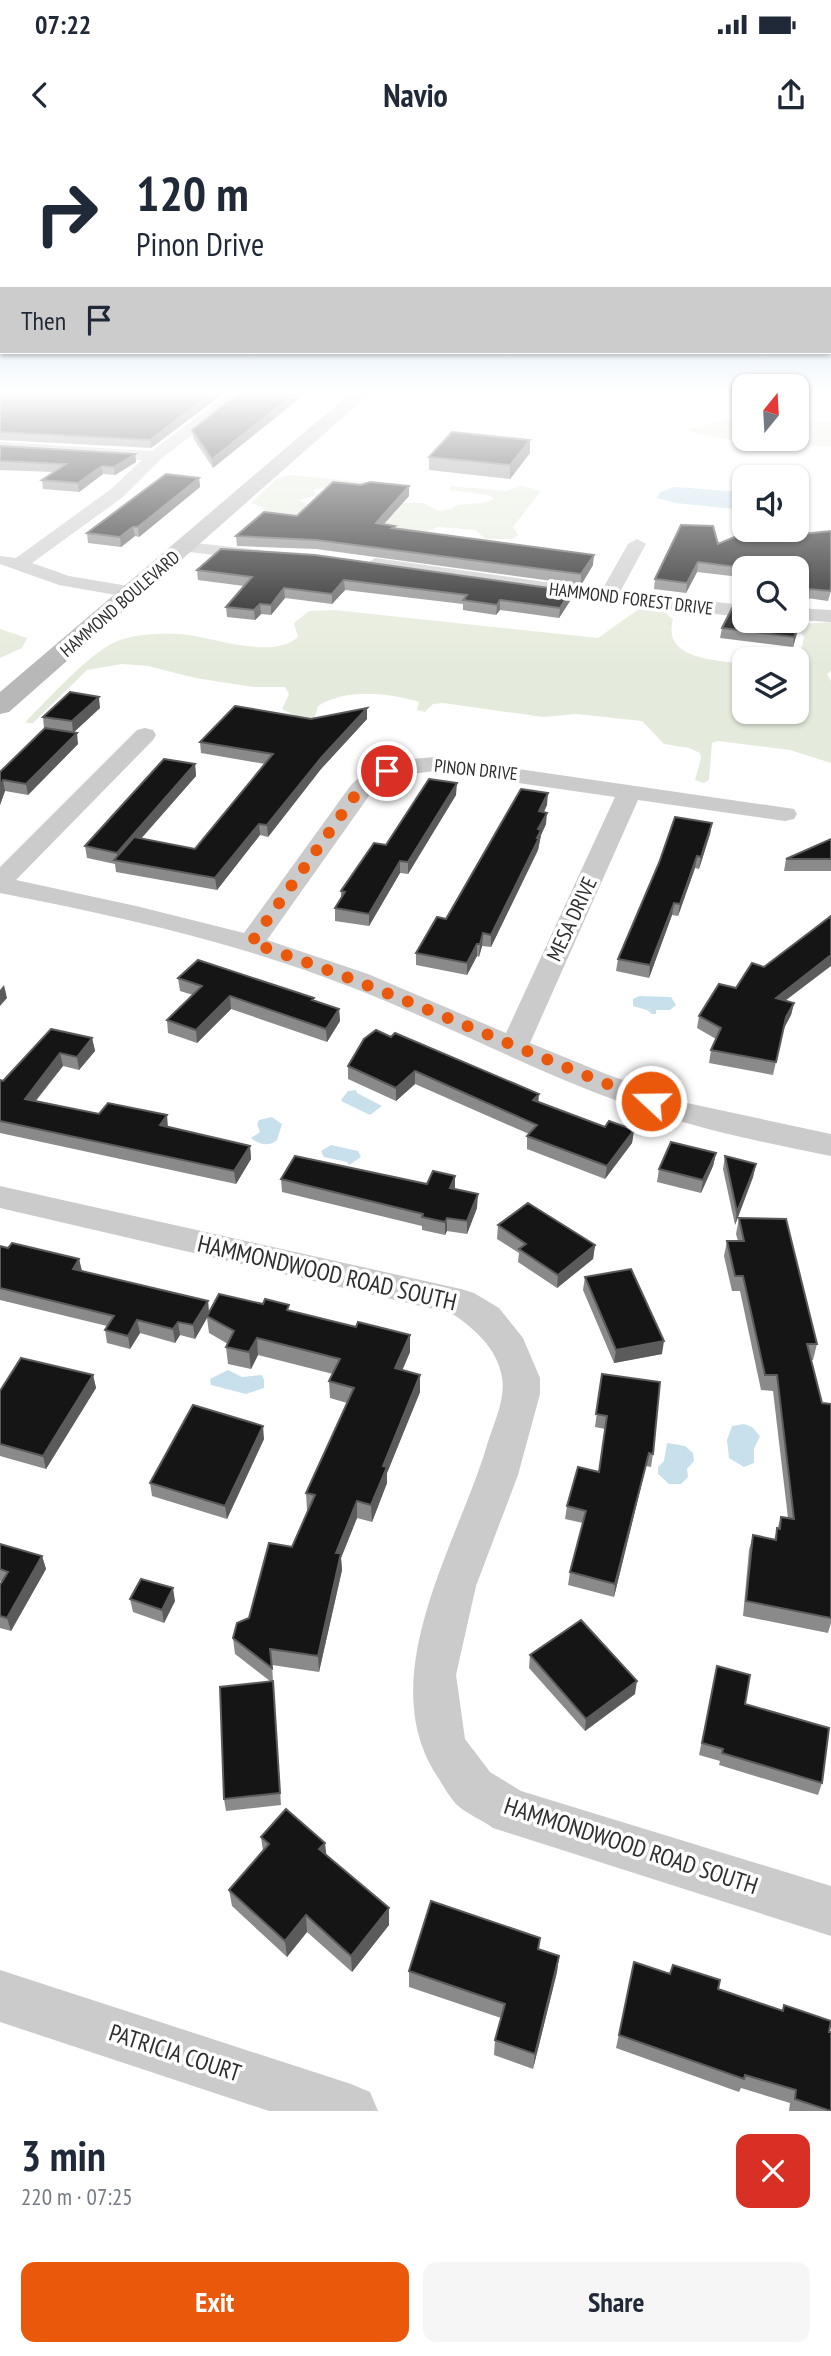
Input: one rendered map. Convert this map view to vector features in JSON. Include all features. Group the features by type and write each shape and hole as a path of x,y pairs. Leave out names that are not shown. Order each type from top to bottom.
{"street":[{"path":"19,564 128,482"},
{"name":"HAMMOND BOULEVARD","path":"0,706 260,482"},
{"path":"608,597 638,544"},
{"path":"186,547 251,555 280,555"},
{"path":"0,558 66,581 140,587"},
{"name":"HAMMOND FOREST DRIVE","path":"356,562 608,597 732,610"},
{"path":"809,615 831,616"},
{"path":"0,884 145,735"},
{"name":"PINON DRIVE","path":"251,943 359,790 368,781 387,771 435,764 785,814"},
{"name":"MESA DRIVE","path":"514,1047 630,791"},
{"path":"0,884 142,915 251,943 356,980 514,1047 676,1110 747,1129 831,1144"},
{"name":"HAMMONDWOOD ROAD SOUTH","path":"0,1196 461,1302 486,1318 510,1348 521,1378 521,1394 498,1475 455,1586 433,1675 439,1727 446,1750 473,1787 510,1811 831,1911"},
{"name":"PATRICIA COURT","path":"0,1996 351,2111"}],"green space":[{"path":"274,482 365,482 398,485 316,489 313,491 318,495 299,500 317,509 385,515 395,513 397,503 423,503 438,511 494,499 489,495 450,490 450,486 505,491 522,486 541,491 513,527 518,535 512,539 485,539 476,530 439,527 421,533 307,513 289,516 263,513 265,508 251,503"},
{"path":"647,607 663,610 673,620 672,633 676,643 694,656 732,662 732,724 809,724 809,647 802,647 804,637 801,633 809,633 809,624 831,622 831,671 827,674 831,681 831,763 790,750 718,741 712,743 709,780 704,783 695,780 700,753 689,748 664,744 642,721 576,714 543,717 443,703 433,704 425,712 417,710 419,702 368,694 329,700 318,706 314,720 303,720 282,709 289,694 285,687 253,687 195,678 148,666 122,664 87,670 33,723 26,723 58,689 104,648 122,639 138,636 179,634 241,645 273,647 298,637 294,623 309,611 334,610 598,638 639,609"},
{"path":"0,629 27,638 22,648 0,658"}],"water":[{"path":"675,487 732,491 732,509 676,503 657,498 660,492"},
{"path":"639,996 671,997 676,1005 670,1010 656,1010 656,1014 652,1014 633,1006 633,999"},
{"path":"356,1090 382,1106 370,1115 341,1100 348,1091"},
{"path":"272,1117 282,1124 277,1140 264,1144 251,1138 260,1132 257,1124 259,1120"},
{"path":"331,1145 358,1151 361,1157 349,1165 347,1162 324,1157 321,1151"},
{"path":"228,1370 242,1377 262,1375 264,1388 246,1394 211,1385 210,1379"},
{"path":"744,1424 752,1427 760,1436 754,1449 754,1463 744,1467 729,1458 727,1440 732,1426"},
{"path":"667,1443 685,1446 693,1453 694,1461 687,1469 688,1477 681,1484 669,1484 658,1474 658,1467 664,1461"}],"building":[{"path":"155,482 194,482 138,527 133,527 120,537 87,533"},
{"path":"333,482 409,486 376,523 395,526 392,528 594,555 581,574 316,540 236,536 264,512 297,516"},
{"path":"681,525 713,526 718,544 732,538 732,542 809,542 809,533 831,531 830,591 809,589 809,556 732,556 732,566 698,562 687,583 655,579"},
{"path":"221,549 315,555 571,591 560,608 500,600 497,605 463,600 467,595 344,580 332,594 284,588 271,605 260,604 254,610 226,607 252,577 197,570"},
{"path":"732,608 732,629 722,628"},
{"path":"762,633 795,633 794,637"},
{"path":"70,692 99,697 72,721 43,717"},
{"path":"235,706 311,719 367,708 321,758 267,825 259,824 215,878 114,860 134,837 195,849 273,754 200,742"},
{"path":"45,728 77,733 26,784 3,780 0,788 0,772"},
{"path":"164,759 195,764 117,853 85,846"},
{"path":"429,779 457,783 408,862 400,861 369,914 335,908 345,892 341,891 374,843 386,845"},
{"path":"521,789 548,793 539,811 547,813 538,829 541,830 539,838 491,935 483,933 480,944 477,944 467,963 416,953 437,917 446,919"},
{"path":"675,817 712,823 701,857 697,856 680,904 674,903 650,965 618,959 659,863"},
{"path":"831,839 831,859 786,859"},
{"path":"831,916 831,955 776,998 794,1003 786,1017 776,1062 711,1050 721,1028 699,1016 719,984 736,988 752,963 764,967"},
{"path":"198,960 314,998 312,1000 339,1009 326,1029 230,996 196,1030 167,1020 202,986 178,978"},
{"path":"51,1029 92,1038 77,1057 60,1053 25,1099 99,1114 108,1103 167,1115 160,1125 250,1146 234,1171 0,1121 0,1080 3,1081"},
{"path":"376,1030 391,1037 395,1033 539,1094 533,1100 605,1127 609,1121 634,1130 607,1166 527,1136 537,1125 415,1071 396,1088 348,1066 364,1039"},
{"path":"671,1142 716,1153 703,1180 659,1169"},
{"path":"295,1156 427,1184 433,1171 455,1176 450,1188 478,1194 467,1221 447,1218 445,1222 422,1217 423,1214 281,1179"},
{"path":"725,1156 756,1164 737,1212"},
{"path":"528,1203 595,1245 558,1275 519,1249 526,1244 498,1225"},
{"path":"739,1218 786,1219 817,1344 807,1344 822,1403 831,1404 831,1618 746,1601 753,1535 776,1540 781,1517 794,1519 777,1375 765,1375 743,1276 735,1276 727,1241 744,1241"},
{"path":"12,1243 79,1259 73,1269 208,1301 193,1325 178,1322 173,1329 137,1320 128,1336 105,1330 114,1316 0,1288 0,1246 8,1248"},
{"path":"631,1269 664,1341 616,1350 585,1277"},
{"path":"219,1294 263,1304 265,1299 289,1305 287,1310 356,1327 358,1322 410,1335 395,1368 420,1375 383,1466 387,1467 371,1505 357,1501 336,1553 341,1553 318,1656 270,1649 272,1668 233,1638 237,1623 249,1618 269,1543 292,1547 315,1495 306,1493 354,1388 329,1381 340,1359 257,1338 249,1352 226,1347 234,1331 207,1316"},
{"path":"21,1358 93,1375 43,1456 0,1444 0,1391"},
{"path":"602,1374 660,1382 653,1454 649,1453 615,1584 570,1572 586,1511 567,1506 578,1467 599,1472 607,1416 596,1414"},
{"path":"193,1405 263,1426 225,1506 150,1483"},
{"path":"0,1544 42,1556 7,1618 0,1616 0,1585 8,1572 0,1569"},
{"path":"141,1579 173,1588 162,1610 130,1599"},
{"path":"581,1620 637,1681 586,1719 530,1655"},
{"path":"717,1666 750,1675 745,1704 829,1728 822,1783 722,1753 723,1749 702,1743"},
{"path":"273,1681 280,1793 224,1799 220,1687"},
{"path":"286,1809 325,1843 319,1849 389,1908 351,1956 306,1915 285,1941 229,1890 269,1844 261,1837"},
{"path":"431,1901 540,1938 538,1949 559,1956 535,2054 495,2040 505,2004 409,1971"},
{"path":"634,1962 670,1974 673,1965 720,1980 718,1989 783,2011 784,2005 831,2021 831,2111 795,2099 796,2090 745,2075 744,2079 619,2035"}],"route":[{"path":"387,771 368,781 359,790 251,943 422,1006 555,1064 651,1101"}]}
